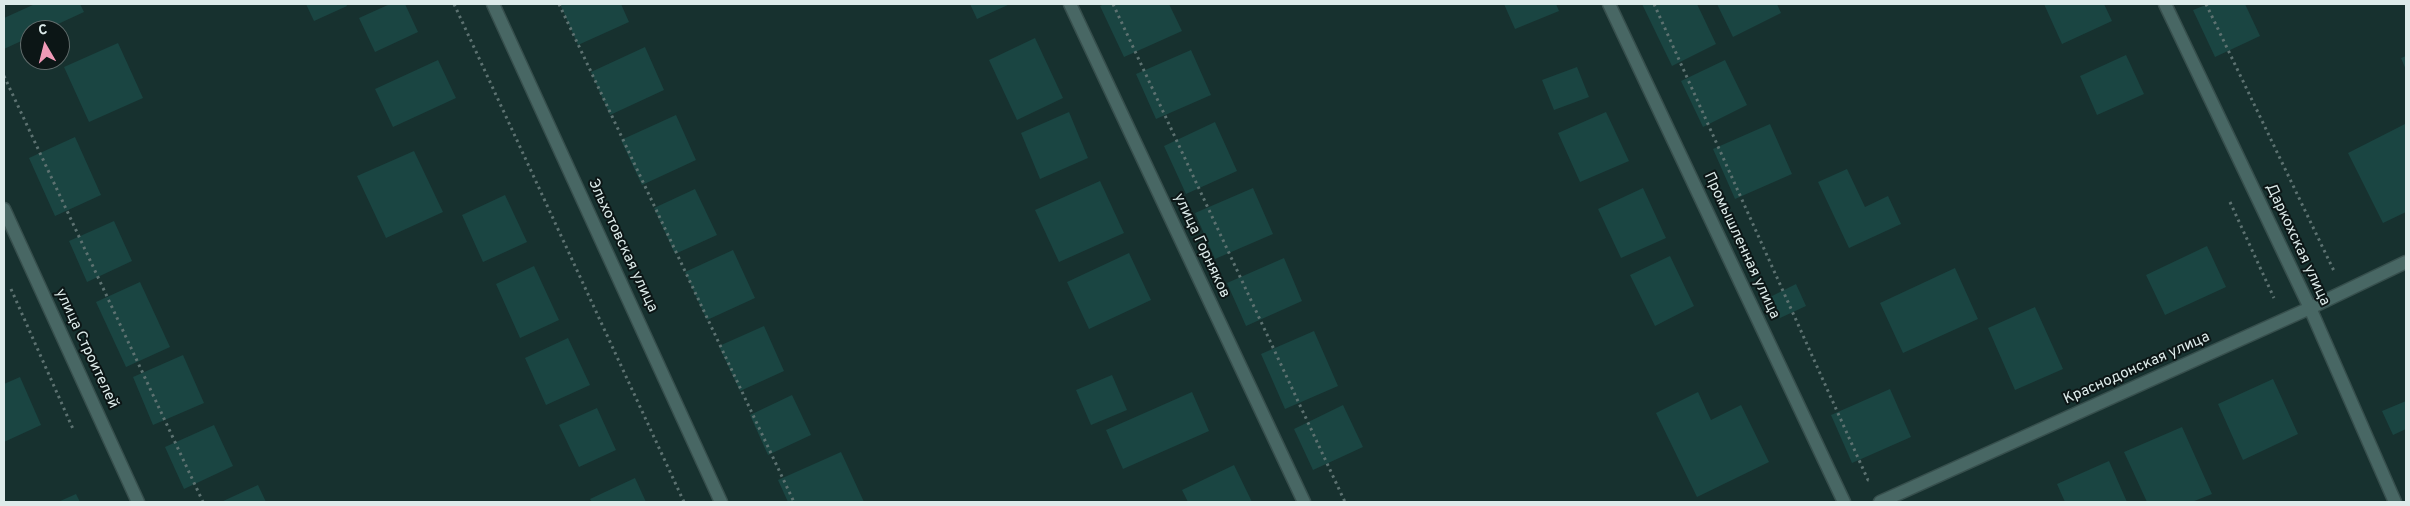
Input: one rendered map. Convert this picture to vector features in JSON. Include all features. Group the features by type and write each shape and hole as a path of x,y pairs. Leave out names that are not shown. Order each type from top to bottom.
{"street":[{"name":"Эльхотовская улица","path":"493,4 721,502"},
{"name":"улица Горняков","path":"1070,4 1304,502"},
{"name":"Промышленная улица","path":"1609,4 1844,502"},
{"name":"Даркохская улица","path":"2165,4 2310,308 2395,502"},
{"name":"улица Строителей","path":"4,209 138,502"},
{"name":"Краснодонская улица","path":"1880,502 2310,308 2406,262"}],"path":[{"path":"454,4 684,502"},
{"path":"559,4 794,502"},
{"path":"1113,4 1345,502"},
{"path":"1654,4 1868,480 1877,476"},
{"path":"2206,4 2336,275"},
{"path":"4,76 203,502"},
{"path":"2228,199 2277,306"},
{"path":"8,281 73,429"}],"building":[{"path":"35,4 80,4 84,12 67,20 20,20 20,42 4,49 4,18"},
{"path":"306,4 346,4 347,6 314,21"},
{"path":"390,4 405,4 418,32 375,52 359,18"},
{"path":"560,4 621,4 629,22 578,45"},
{"path":"970,4 1010,4 977,19"},
{"path":"1104,4 1169,4 1182,31 1124,57 1100,6"},
{"path":"1504,4 1556,4 1559,11 1515,29"},
{"path":"1642,4 1697,4 1716,44 1672,66"},
{"path":"1717,4 1777,4 1781,13 1733,37"},
{"path":"2044,4 2104,4 2112,21 2062,44"},
{"path":"2208,4 2245,4 2260,36 2215,57 2193,10"},
{"path":"1035,38 1063,98 1017,120 989,60"},
{"path":"118,43 143,98 89,122 65,70 70,70 70,64"},
{"path":"645,47 664,90 610,115 591,72"},
{"path":"1191,50 1211,95 1156,119 1136,74"},
{"path":"2126,55 2144,94 2097,115 2080,76"},
{"path":"2406,56 2406,70 2401,58"},
{"path":"438,60 456,98 393,127 375,89"},
{"path":"1725,60 1747,105 1703,127 1681,81"},
{"path":"1577,67 1589,97 1554,110 1542,80"},
{"path":"1069,112 1088,158 1040,179 1021,133"},
{"path":"1606,112 1629,161 1580,182 1558,133"},
{"path":"676,115 696,160 642,185 621,140"},
{"path":"1215,122 1237,171 1186,194 1164,146"},
{"path":"1770,124 1792,174 1735,199 1713,149"},
{"path":"2405,124 2406,212 2383,223 2348,153"},
{"path":"75,137 101,195 55,216 29,158"},
{"path":"414,151 443,212 386,238 357,176"},
{"path":"1847,169 1865,207 1888,196 1901,224 1849,248 1818,182"},
{"path":"1100,181 1124,233 1059,262 1035,210"},
{"path":"1253,188 1273,234 1215,259 1195,213"},
{"path":"1643,188 1666,238 1621,258 1598,209"},
{"path":"695,189 717,235 675,254 654,208"},
{"path":"505,195 527,242 483,262 462,215"},
{"path":"114,221 132,261 87,282 69,241"},
{"path":"2207,246 2226,287 2165,315 2146,275"},
{"path":"733,250 755,298 707,320 685,272"},
{"path":"1129,253 1151,300 1089,329 1067,282"},
{"path":"1670,256 1694,306 1655,326 1630,275"},
{"path":"1284,258 1302,301 1246,326 1227,283"},
{"path":"534,266 559,320 520,338 496,284"},
{"path":"1955,268 1978,319 1903,353 1880,303"},
{"path":"140,282 170,347 126,367 96,302"},
{"path":"1796,284 1806,306 1780,318 1770,297"},
{"path":"2035,307 2063,369 2015,390 1988,328"},
{"path":"764,326 784,371 740,391 719,346"},
{"path":"1314,331 1338,386 1285,409 1261,354"},
{"path":"568,338 590,385 546,405 525,358"},
{"path":"183,355 204,403 153,425 133,377"},
{"path":"1112,375 1127,410 1091,425 1076,390"},
{"path":"20,377 41,425 4,442 4,384"},
{"path":"2273,379 2298,434 2243,460 2218,404"},
{"path":"1890,389 1911,437 1852,463 1831,415"},
{"path":"1192,392 1209,431 1123,469 1106,430"},
{"path":"1698,392 1711,420 1741,405 1769,462 1697,497 1656,413"},
{"path":"792,395 811,435 768,455 750,415"},
{"path":"2406,401 2406,429 2393,435 2382,411"},
{"path":"1343,405 1363,447 1313,470 1294,429"},
{"path":"597,408 616,450 579,467 559,425"},
{"path":"214,425 233,466 184,489 165,447"},
{"path":"2182,427 2212,494 2192,502 2147,502 2124,452"},
{"path":"841,452 864,502 788,502 778,480"},
{"path":"2109,461 2127,502 2065,502 2057,484"},
{"path":"1234,465 1252,502 1188,502 1182,490"},
{"path":"635,478 646,502 592,502 590,499"},
{"path":"258,485 266,502 221,502"},
{"path":"76,494 80,502 58,502"}]}
